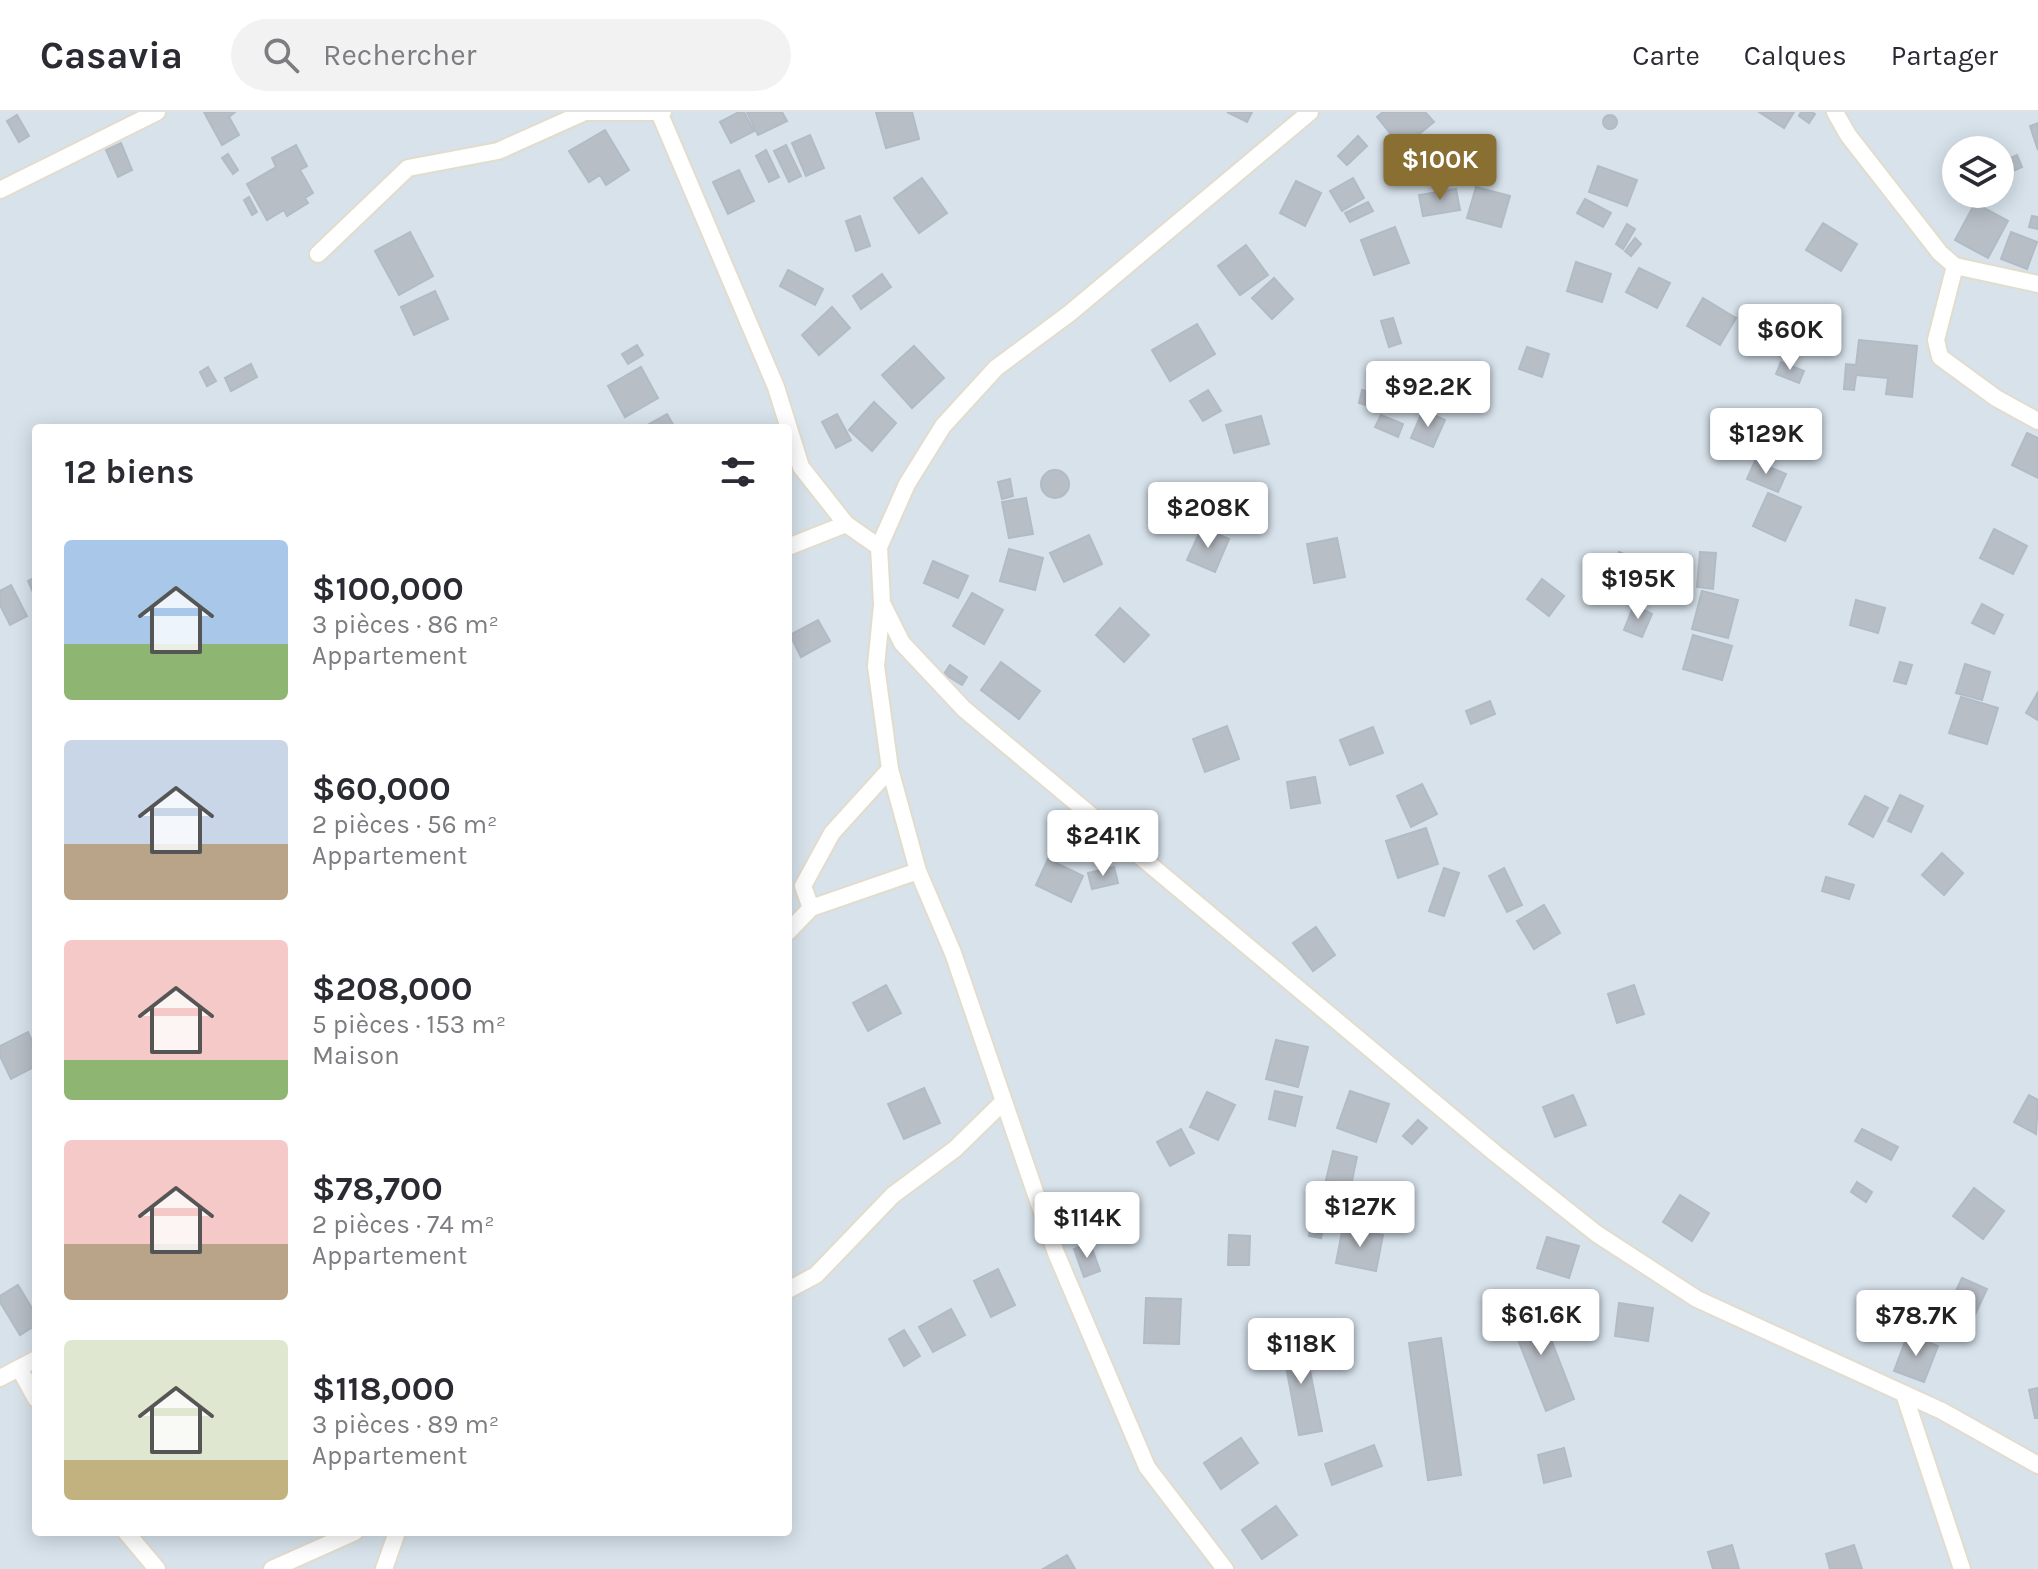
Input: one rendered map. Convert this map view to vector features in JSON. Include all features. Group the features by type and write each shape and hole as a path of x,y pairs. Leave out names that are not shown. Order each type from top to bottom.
{"street":[{"path":"0,190 157,112"},
{"path":"318,254 408,168 498,151 585,112 661,113 776,387 788,424"},
{"path":"1225,1569 1147,1467 1056,1253 953,953 918,871 890,769 876,666 882,603 879,547 907,484 943,426 996,368 1070,313 1310,112"},
{"path":"1835,112 1848,135 1917,225 1955,266 2038,284"},
{"path":"1955,266 1936,340 1940,357 1996,398 2038,421"},
{"path":"792,438 801,467 846,524 879,547"},
{"path":"792,545 846,524"},
{"path":"882,603 902,643 964,709 1496,1154 1586,1225 1697,1299 1904,1394 2021,1453 2038,1465"},
{"path":"811,908 803,886 832,833 890,769"},
{"path":"792,928 811,908 918,871"},
{"path":"792,1288 816,1275 893,1195 955,1149 1002,1103"},
{"path":"0,1378 32,1361"},
{"path":"19,1368 32,1392"},
{"path":"1904,1394 1962,1569"},
{"path":"129,1536 157,1569"},
{"path":"272,1569 346,1536"},
{"path":"384,1569 396,1536"}],"building":[{"path":"204,112 235,112 229,117 239,135 222,145"},
{"path":"744,112 754,131 731,143 720,122"},
{"path":"747,112 782,112 787,121 758,135"},
{"path":"876,112 912,112 919,139 886,148"},
{"path":"1227,112 1252,112 1247,122"},
{"path":"1383,112 1425,112 1434,122 1402,148 1377,117"},
{"path":"1759,112 1794,112 1784,128"},
{"path":"1801,112 1815,114 1809,123 1799,116"},
{"path":"17,115 29,136 19,142 7,121"},
{"path":"1610,115 1617,122 1610,129 1603,122"},
{"path":"2038,123 2038,150 2030,126"},
{"path":"605,130 629,170 606,185 600,175 589,182 569,151"},
{"path":"810,135 824,168 806,176 792,143"},
{"path":"1358,136 1367,146 1347,165 1338,156"},
{"path":"121,143 132,170 118,177 106,150"},
{"path":"296,145 307,166 300,170 313,193 305,198 308,203 287,216 284,210 267,220 247,184 276,167 272,158"},
{"path":"786,145 801,176 789,182 774,151"},
{"path":"766,150 779,177 769,182 756,156"},
{"path":"228,154 238,170 233,174 222,158"},
{"path":"2017,155 2022,167 2014,171 2014,156"},
{"path":"1598,166 1637,180 1627,206 1589,192"},
{"path":"739,170 754,201 728,214 713,182"},
{"path":"922,178 947,213 919,233 894,198"},
{"path":"1353,178 1364,198 1342,211 1330,191"},
{"path":"1296,181 1321,193 1305,226 1280,213"},
{"path":"1476,187 1510,196 1501,227 1467,218"},
{"path":"1456,189 1460,210 1423,216 1419,195"},
{"path":"249,197 257,212 252,215 244,200"},
{"path":"1585,199 1611,213 1603,227 1577,213"},
{"path":"1368,202 1373,211 1350,222 1345,213"},
{"path":"1972,208 1984,208 2008,221 1988,258 1955,240"},
{"path":"860,216 870,246 856,251 846,221"},
{"path":"2032,216 2038,217 2038,229 2029,227"},
{"path":"1823,223 1857,244 1841,271 1806,250"},
{"path":"1627,224 1635,229 1623,249 1616,244"},
{"path":"1395,227 1409,263 1374,275 1361,240"},
{"path":"410,232 433,276 399,295 375,251"},
{"path":"2011,232 2037,242 2027,269 2001,259"},
{"path":"1635,238 1641,244 1631,256 1625,251"},
{"path":"1246,245 1268,275 1240,295 1218,266"},
{"path":"1576,262 1611,274 1602,302 1567,291"},
{"path":"1639,268 1670,283 1657,308 1626,292"},
{"path":"788,270 823,289 815,305 780,286"},
{"path":"882,274 891,287 861,309 853,296"},
{"path":"1274,278 1293,299 1272,319 1252,298"},
{"path":"435,291 448,319 414,335 401,307"},
{"path":"1703,298 1736,318 1720,345 1687,326"},
{"path":"832,307 850,328 819,355 802,335"},
{"path":"1393,318 1401,343 1389,347 1381,321"},
{"path":"1197,324 1215,354 1170,381 1152,350"},
{"path":"1859,340 1917,346 1912,397 1886,394 1888,378 1856,375 1854,390 1844,389 1846,364 1856,365"},
{"path":"637,345 643,355 628,364 622,354"},
{"path":"914,346 944,378 912,408 882,375"},
{"path":"1527,347 1549,354 1542,377 1519,369"},
{"path":"1781,362 1804,371 1799,383 1776,374"},
{"path":"251,364 257,377 231,391 225,378"},
{"path":"208,367 216,381 207,386 200,372"},
{"path":"641,367 658,398 625,417 608,386"},
{"path":"1208,390 1221,411 1203,421 1190,401"},
{"path":"1362,390 1384,396 1380,409 1359,403"},
{"path":"874,402 896,423 872,451 849,430"},
{"path":"1423,410 1445,420 1433,447 1411,438"},
{"path":"667,414 673,424 649,424"},
{"path":"837,414 851,440 836,448 822,422"},
{"path":"1381,415 1403,424 1398,437 1375,427"},
{"path":"1261,416 1269,444 1234,453 1226,425"},
{"path":"2027,433 2038,438 2038,478 2012,465"},
{"path":"1755,461 1786,474 1778,492 1747,479"},
{"path":"1055,470 1065,474 1069,484 1065,494 1055,498 1045,494 1041,484 1045,474"},
{"path":"1010,479 1013,496 1002,499 998,482"},
{"path":"1768,493 1801,507 1785,541 1753,526"},
{"path":"1026,498 1033,534 1009,538 1002,502"},
{"path":"1202,527 1229,539 1215,572 1187,560"},
{"path":"1994,529 2027,546 2013,574 1980,558"},
{"path":"1089,535 1102,564 1064,582 1050,553"},
{"path":"1337,538 1345,577 1314,583 1307,544"},
{"path":"1009,549 1043,558 1035,590 1000,581"},
{"path":"1619,552 1640,561 1627,591 1606,582"},
{"path":"1700,552 1716,553 1713,589 1697,587"},
{"path":"933,561 968,576 958,598 924,583"},
{"path":"1542,579 1564,596 1549,616 1527,599"},
{"path":"11,585 27,616 10,625 0,605 0,591"},
{"path":"1702,591 1738,600 1728,638 1692,629"},
{"path":"972,593 1003,610 984,644 953,626"},
{"path":"1856,600 1885,608 1878,633 1850,625"},
{"path":"1982,604 2003,615 1994,634 1972,623"},
{"path":"1634,605 1652,614 1642,637 1624,630"},
{"path":"1120,608 1149,635 1124,662 1096,635"},
{"path":"818,620 830,641 801,657 792,634"},
{"path":"1693,635 1732,646 1722,680 1683,669"},
{"path":"1001,662 1040,691 1019,719 981,690"},
{"path":"1900,662 1912,665 1906,684 1894,681"},
{"path":"1965,664 1990,672 1982,700 1956,693"},
{"path":"950,665 967,677 962,685 944,674"},
{"path":"2038,692 2038,720 2026,713"},
{"path":"1961,697 1998,708 1987,744 1949,733"},
{"path":"1490,701 1495,714 1471,724 1466,711"},
{"path":"1227,726 1239,759 1205,772 1193,739"},
{"path":"1373,727 1383,753 1350,765 1340,740"},
{"path":"1315,777 1320,803 1291,808 1287,782"},
{"path":"1422,784 1437,814 1411,827 1397,796"},
{"path":"1900,795 1923,806 1911,832 1888,821"},
{"path":"1865,796 1888,808 1873,837 1849,824"},
{"path":"1426,828 1438,864 1398,878 1386,841"},
{"path":"1942,853 1963,873 1944,895 1922,875"},
{"path":"1048,859 1083,876 1071,902 1036,885"},
{"path":"1114,867 1118,883 1092,889 1088,873"},
{"path":"1444,868 1459,873 1444,916 1429,911"},
{"path":"1504,868 1522,905 1507,912 1489,876"},
{"path":"1826,877 1854,885 1849,899 1822,891"},
{"path":"1544,905 1560,933 1534,949 1517,921"},
{"path":"1316,927 1335,955 1313,971 1293,943"},
{"path":"886,985 901,1013 868,1031 853,1003"},
{"path":"1634,985 1644,1014 1617,1023 1608,994"},
{"path":"28,1032 32,1041 32,1068 11,1079 0,1056 0,1046"},
{"path":"1276,1040 1308,1047 1298,1087 1266,1079"},
{"path":"924,1088 940,1123 904,1139 888,1104"},
{"path":"1275,1091 1302,1097 1295,1126 1269,1119"},
{"path":"1350,1091 1389,1104 1376,1142 1337,1128"},
{"path":"1207,1092 1235,1105 1218,1140 1190,1127"},
{"path":"1573,1095 1586,1125 1555,1137 1543,1107"},
{"path":"2029,1095 2038,1100 2036,1134 2014,1122"},
{"path":"1418,1120 1427,1128 1412,1144 1403,1136"},
{"path":"1181,1129 1194,1153 1170,1166 1157,1142"},
{"path":"1862,1129 1898,1147 1891,1160 1855,1141"},
{"path":"1333,1151 1357,1157 1351,1185 1326,1180"},
{"path":"1857,1182 1872,1192 1866,1202 1851,1192"},
{"path":"1974,1188 2004,1211 1983,1239 1953,1216"},
{"path":"1680,1195 1709,1213 1692,1241 1663,1222"},
{"path":"1313,1215 1325,1218 1321,1238 1309,1236"},
{"path":"1343,1227 1383,1235 1376,1271 1336,1263"},
{"path":"1229,1235 1250,1236 1249,1265 1228,1265"},
{"path":"1547,1237 1579,1246 1569,1278 1537,1268"},
{"path":"1090,1243 1100,1271 1084,1277 1074,1249"},
{"path":"998,1269 1015,1305 991,1317 974,1281"},
{"path":"1962,1278 1987,1289 1974,1317 1949,1305"},
{"path":"18,1285 32,1308 32,1328 20,1335 0,1302 0,1296"},
{"path":"1146,1298 1181,1299 1179,1344 1144,1343"},
{"path":"1537,1303 1574,1399 1546,1411 1508,1314"},
{"path":"1619,1303 1653,1308 1648,1341 1615,1336"},
{"path":"951,1309 965,1335 933,1352 919,1327"},
{"path":"1930,1326 1942,1328 1940,1341 1928,1339"},
{"path":"904,1330 920,1356 904,1366 889,1339"},
{"path":"1908,1334 1938,1346 1924,1382 1894,1371"},
{"path":"1303,1336 1322,1431 1299,1435 1281,1340"},
{"path":"1441,1338 1461,1475 1428,1480 1409,1343"},
{"path":"2038,1388 2038,1418 2035,1418 2029,1390"},
{"path":"1241,1438 1258,1463 1221,1489 1204,1463"},
{"path":"1374,1445 1382,1466 1332,1485 1325,1464"},
{"path":"1564,1448 1571,1476 1544,1483 1538,1455"},
{"path":"1276,1506 1297,1535 1262,1559 1242,1530"},
{"path":"1732,1545 1739,1569 1713,1569 1708,1552"},
{"path":"1854,1545 1862,1569 1830,1569 1826,1554"},
{"path":"1067,1555 1075,1569 1043,1569"}]}
